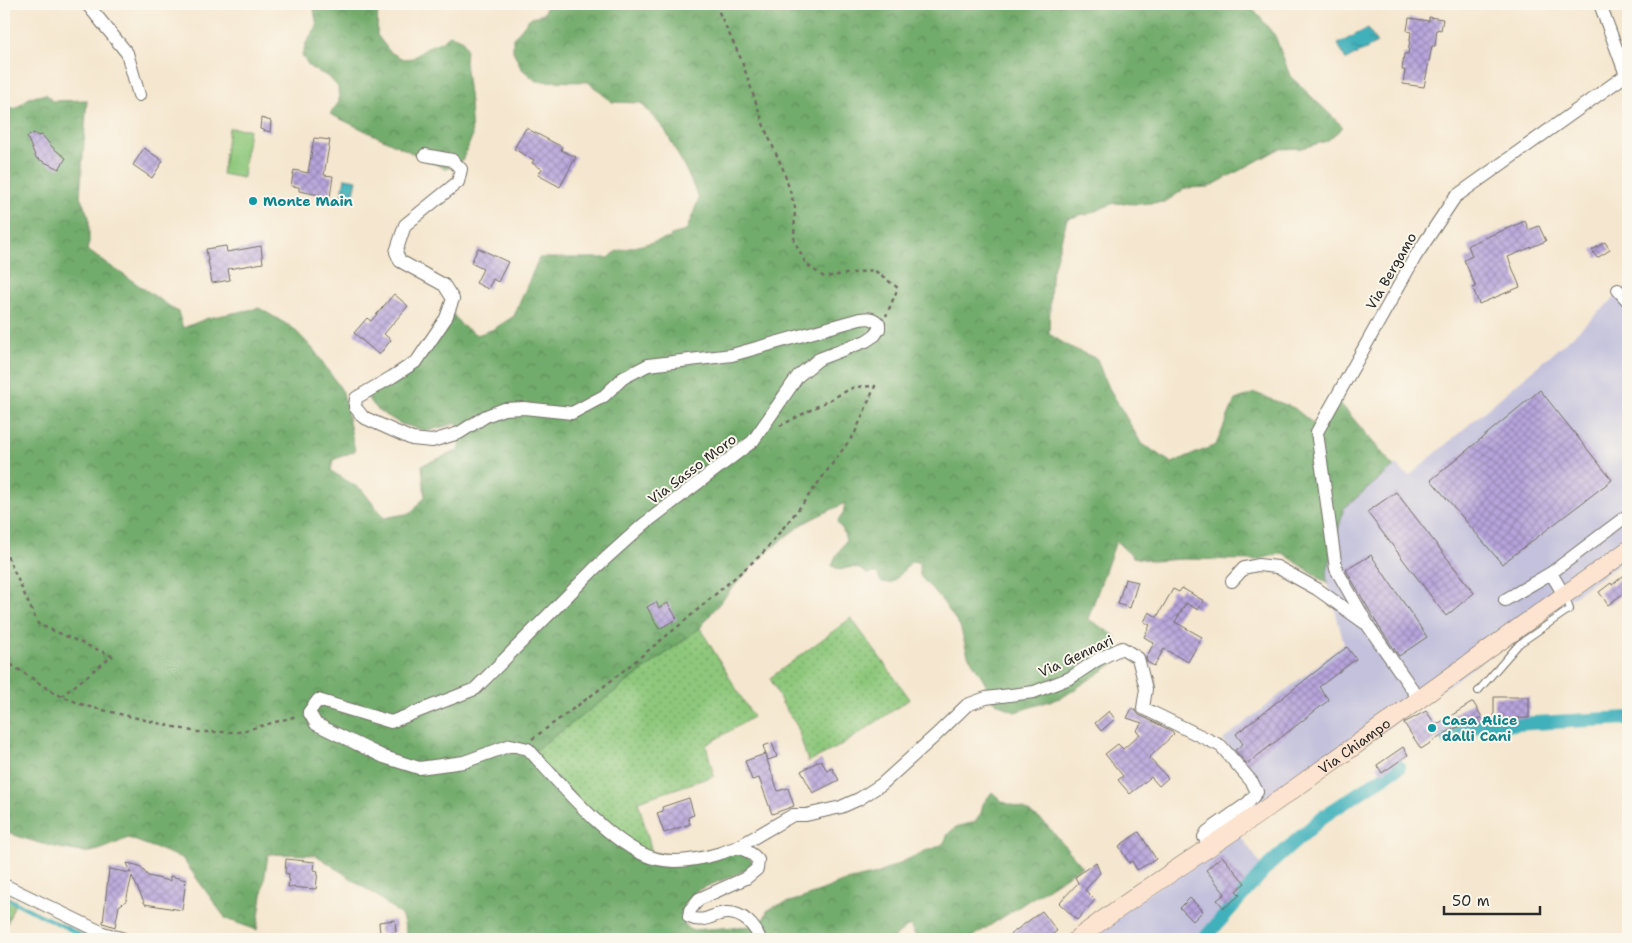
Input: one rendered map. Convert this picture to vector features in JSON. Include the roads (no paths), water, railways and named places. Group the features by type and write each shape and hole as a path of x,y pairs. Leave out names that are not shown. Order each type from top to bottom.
{"main road":[{"name":"Via Chiampo","path":"1077,939 1266,808 1628,550"}],"street":[{"path":"87,4 126,54 139,95"},
{"name":"Via Bergamo","path":"1419,699 1370,627 1336,569 1317,432 1415,257 1455,197 1626,74 1600,4"},
{"name":"Via Sasso Moro","path":"425,155 452,160 461,169 458,182 405,225 396,252 400,261 444,285 453,299 446,318 417,361 356,398 355,407 363,417 412,439 432,441 458,433 486,416 504,409 524,408 572,413 604,396 623,378 648,365 732,355 869,318 879,324 879,329 875,335 866,341 819,359 798,376 753,441 644,524 596,568 475,689 390,722 318,700 309,712 316,724 384,758 419,768 464,762 511,746 528,749 602,827 639,853 658,860 690,860 736,848"},
{"path":"1618,290 1628,301"},
{"path":"1505,600 1551,573 1628,514"},
{"name":"Via Bergamo","path":"1232,581 1244,568 1258,565 1276,567 1317,589 1370,627"},
{"path":"1551,573 1564,595"},
{"name":"Via Gennari","path":"736,848 793,815 806,815 841,807 859,799 882,784 966,705 986,698 1034,692 1070,678 1096,660 1122,648 1138,658 1146,689 1143,708 1221,746 1252,782 1258,792 1248,803 1207,832 1204,837 1210,846"},
{"path":"736,848 752,854 758,860 757,869 746,878 699,899 690,910 689,917 696,920 706,919 727,913 745,918 760,939"},
{"path":"4,885 103,933 124,939"}],"lane":[{"path":"1478,692 1519,644 1570,609 1564,595"}],"water":[{"path":"1368,28 1377,43 1346,60 1338,44"},
{"path":"345,178 357,180 352,203 340,201"}],"waterway":[{"path":"1447,739 1477,726 1628,718"},
{"path":"1204,939 1269,865 1324,816 1399,767"},
{"path":"4,897 89,939"}],"place":[{"name":"Monte Main","path":"253,201"},
{"name":"Casa Alice dalli Cani","path":"1432,728"}]}
